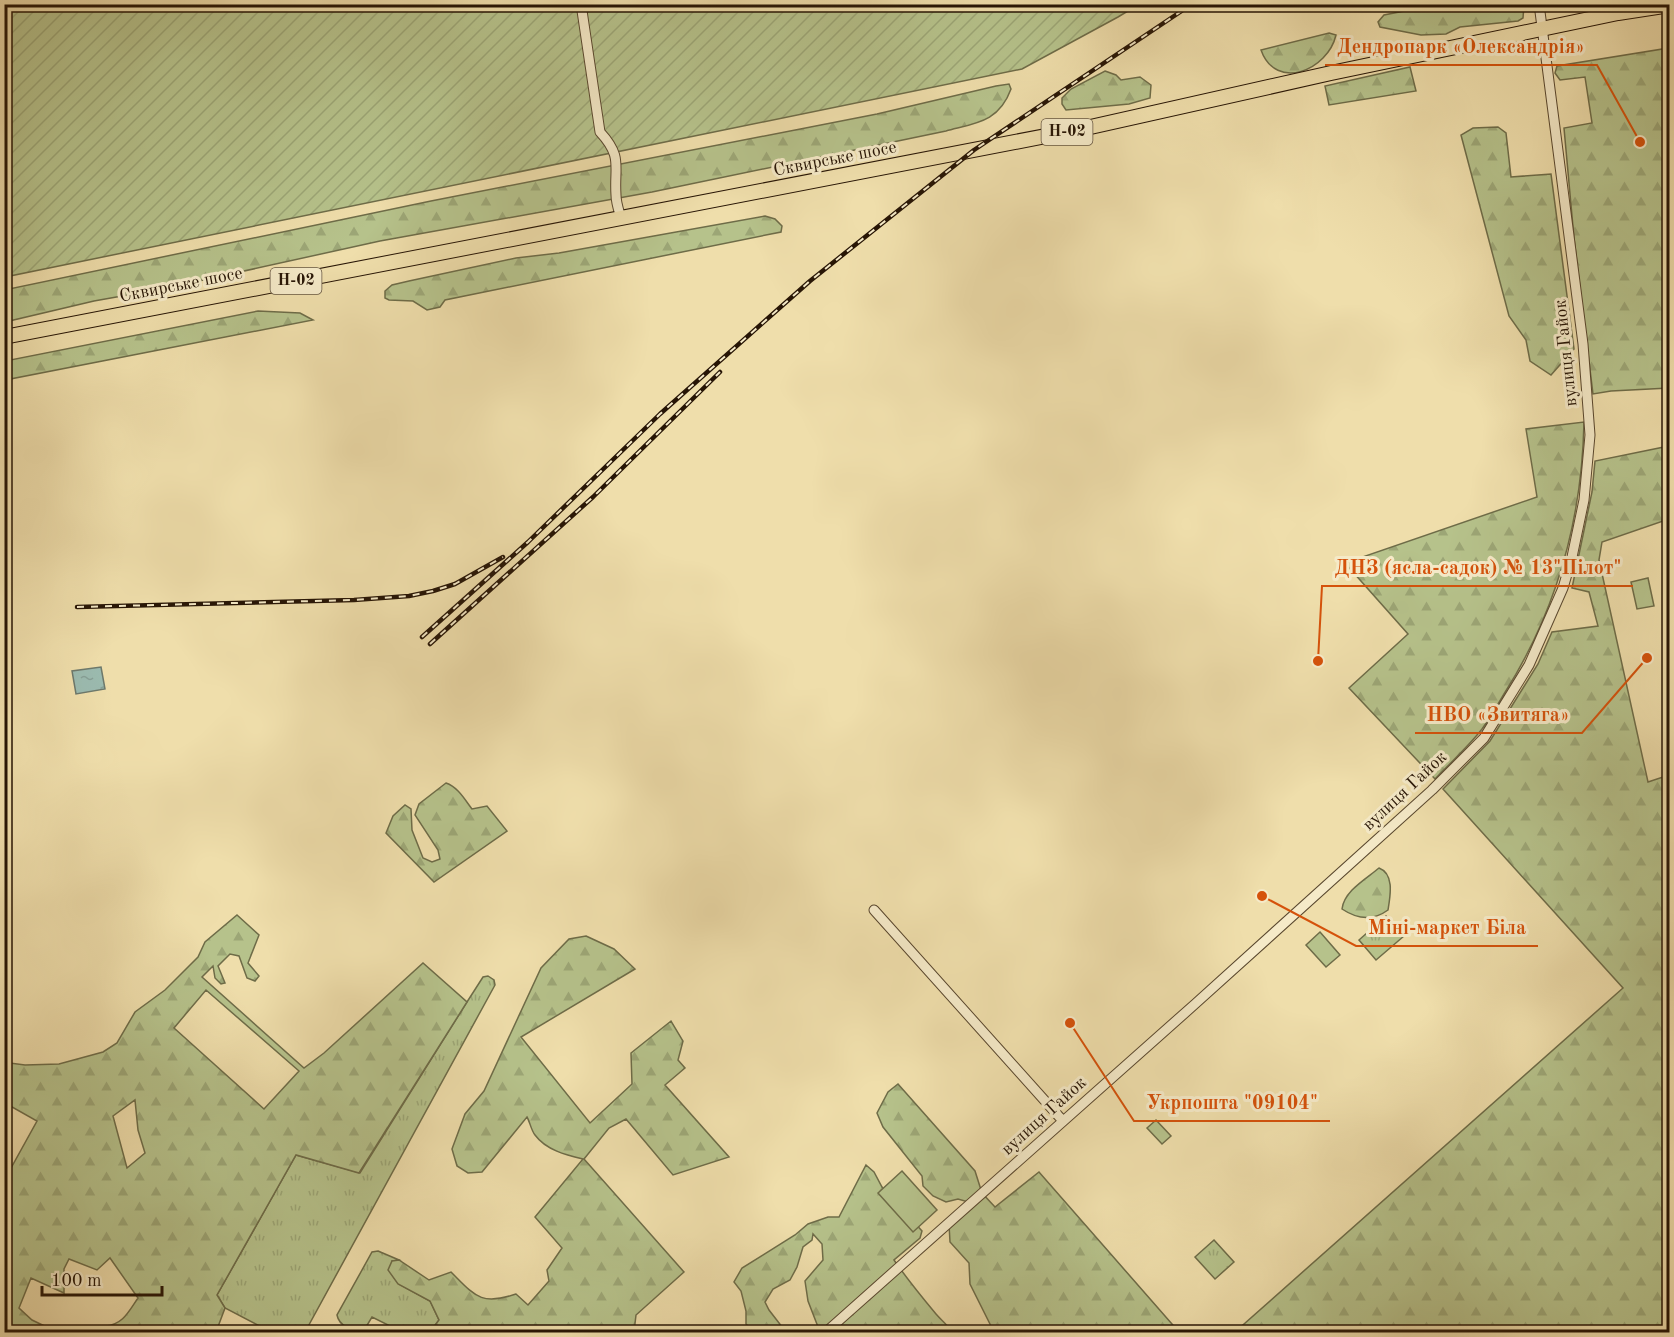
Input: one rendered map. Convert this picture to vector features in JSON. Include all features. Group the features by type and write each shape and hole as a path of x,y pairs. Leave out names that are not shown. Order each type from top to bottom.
{"main road":[{"name":"Сквирське шосе","path":"4,337 1088,128 1331,73 1670,5"}],"street":[{"path":"581,4 600,132 609,141 618,166 616,197 621,218"},
{"name":"вулиця Гайок","path":"826,1332 1432,790 1484,738 1530,665 1563,588 1579,530 1590,435 1582,339 1539,4"},
{"path":"874,910 1063,1121"}],"green space":[{"path":"5,5 1138,5 1022,69 5,277"},
{"path":"1435,5 1524,5 1523,18 1518,21 1460,27 1446,34 1421,35 1380,27 1378,22 1384,15"},
{"path":"1329,33 1336,35 1323,58 1313,66 1301,71 1289,73 1278,70 1268,63 1261,50"},
{"path":"1669,48 1669,388 1593,394 1574,238 1564,128 1592,123 1585,77 1560,80 1555,73 1557,66"},
{"path":"1410,67 1416,91 1329,105 1325,86"},
{"path":"1105,71 1116,75 1121,80 1140,77 1151,85 1150,98 1129,104 1066,110 1062,104 1062,98 1071,89"},
{"path":"1009,84 1011,89 1006,100 993,115 977,123 946,131 652,192 380,241 5,322 4,290 431,201 877,114"},
{"path":"1498,127 1506,133 1511,177 1551,174 1574,349 1551,375 1530,361 1526,340 1509,316 1461,135 1473,128"},
{"path":"765,216 775,219 782,226 781,232 445,300 440,307 427,310 413,301 385,298 385,291 392,285 409,281 516,258 559,253"},
{"path":"258,311 300,313 313,320 5,380 5,361"},
{"path":"1584,422 1578,494 1572,530 1552,598 1522,663 1485,725 1435,779 1349,688 1408,634 1345,563 1537,497 1526,429"},
{"path":"1669,446 1669,519 1602,542 1599,560 1648,782 1669,775 1669,1332 1235,1332 1623,988 1443,789 1490,741 1538,664 1552,632 1598,626 1589,592 1572,588 1592,492 1595,461"},
{"path":"1648,578 1654,606 1637,609 1631,582"},
{"path":"446,783 458,791 472,809 487,806 507,831 434,882 386,833 393,816 405,805 411,809 412,830 423,858 432,862 440,859 438,850 415,815 419,804"},
{"path":"1379,868 1384,871 1389,880 1388,910 1377,916 1359,917 1342,909 1351,891"},
{"path":"237,915 259,935 248,963 259,976 255,981 247,978 239,956 230,954 218,966 225,983 221,984 215,978 213,966 202,977 304,1068 324,1053 423,963 467,1002 359,1173 296,1155 217,1295 225,1308 216,1332 101,1332 105,1326 121,1320 138,1298 110,1258 97,1270 69,1259 64,1269 64,1293 31,1278 19,1308 32,1320 57,1332 15,1332 5,1324 5,1179 37,1121 5,1103 5,1072 10,1063 59,1064 103,1052 117,1043 135,1012 165,990 198,957 205,942","holes":["206,990 299,1071 264,1109 174,1028","135,1100 138,1130 145,1153 127,1168 113,1116"]},
{"path":"1386,916 1404,936 1376,960 1359,940"},
{"path":"1320,932 1340,955 1326,967 1306,945"},
{"path":"586,936 614,949 635,969 521,1037 590,1123 632,1084 631,1053 671,1021 683,1041 678,1060 685,1068 665,1085 729,1157 673,1175 626,1119 609,1128 584,1159 684,1272 636,1315 634,1332 430,1332 439,1320 430,1301 398,1284 388,1270 392,1261 399,1260 429,1280 451,1272 473,1293 486,1299 516,1294 528,1305 549,1281 547,1270 562,1248 535,1217 583,1159 563,1154 545,1145 534,1133 527,1117 482,1172 468,1173 457,1166 452,1149 465,1114 484,1091 541,968 569,939"},
{"path":"488,976 494,980 495,985 305,1332 271,1332 225,1308 217,1295 296,1155 360,1173 483,977"},
{"path":"898,1084 975,1171 982,1193 995,1207 1039,1172 1179,1332 994,1332 970,1284 969,1263 950,1242 949,1224 972,1203 958,1199 946,1202 933,1196 923,1186 922,1176 883,1127 877,1113 888,1092"},
{"path":"1156,1120 1171,1136 1162,1144 1147,1128"},
{"path":"866,1165 874,1172 882,1187 922,1231 920,1238 894,1260 952,1332 820,1332 808,1301 805,1281 823,1260 822,1244 813,1234 812,1240 803,1247 790,1280 773,1289 765,1302 786,1332 753,1332 746,1324 746,1311 741,1291 734,1282 742,1268 795,1235 808,1224 828,1217 839,1217"},
{"path":"902,1171 937,1210 913,1232 878,1193"},
{"path":"1214,1240 1234,1262 1215,1279 1195,1257"},
{"path":"378,1251 399,1260 392,1261 399,1284 430,1301 439,1320 430,1332 402,1332 372,1317 363,1332 359,1332 347,1328 338,1319 337,1315 372,1252"}],"water":[{"path":"101,667 105,689 76,694 72,671"}],"railway":[{"path":"422,637 528,542 660,414 810,281 974,150 1192,4"},
{"path":"430,644 593,497 720,372"},
{"path":"77,607 354,600 409,596 455,584 503,557"}],"place":[{"name":"Дендропарк «Олександрія»","path":"1640,142"},
{"name":"НВО «Звитяга»","path":"1647,658"},
{"name":"ДНЗ (ясла-садок) № 13\"Пілот\"","path":"1318,661"},
{"name":"Міні-маркет Біла","path":"1262,896"},
{"name":"Укрпошта \"09104\"","path":"1070,1023"}]}
